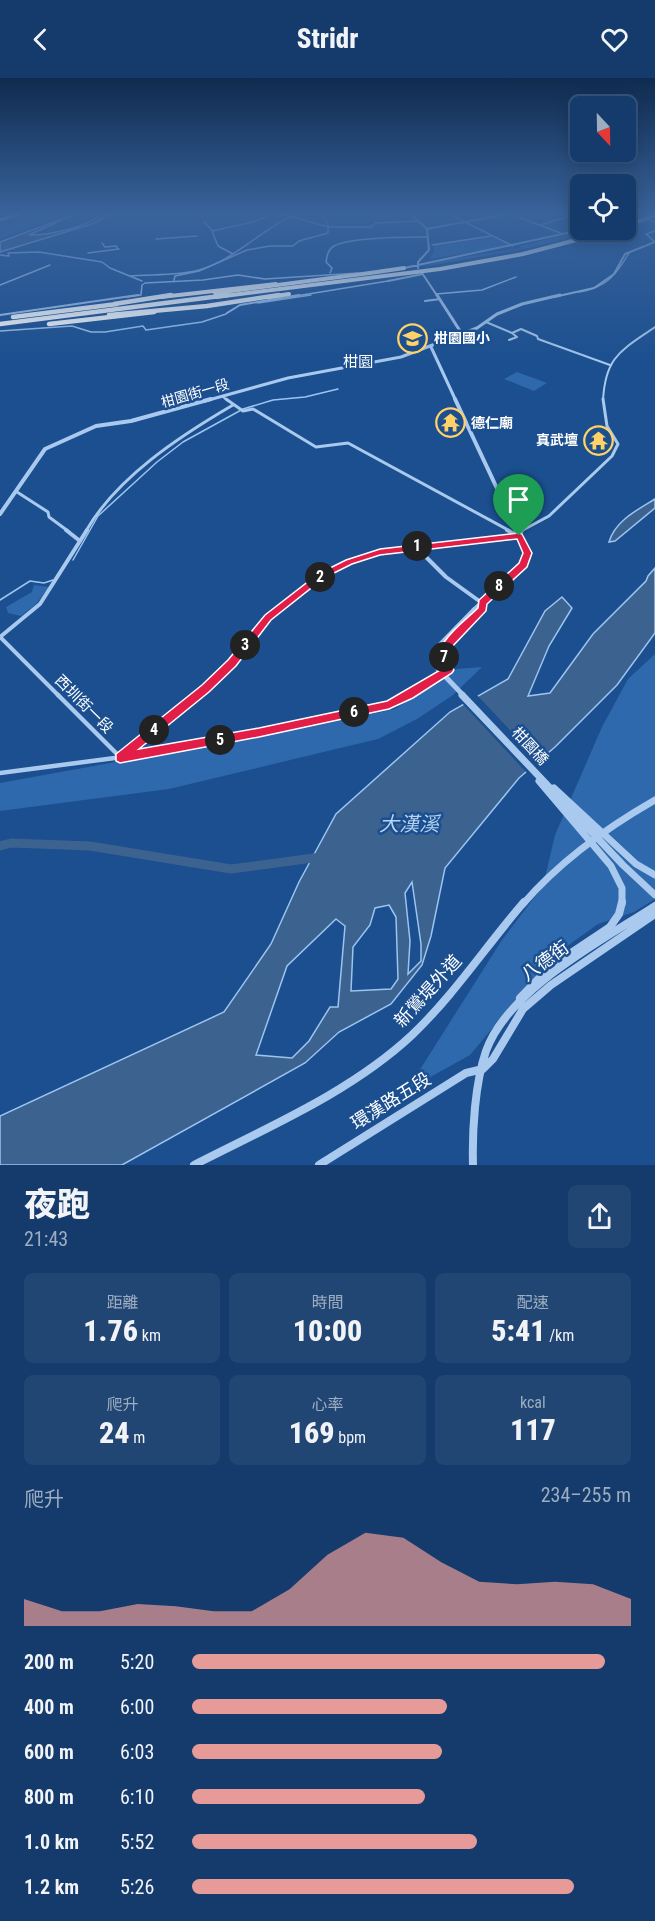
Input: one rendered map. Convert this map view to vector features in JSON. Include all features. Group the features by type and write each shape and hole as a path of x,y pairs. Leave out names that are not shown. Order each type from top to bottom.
{"highway":[{"path":"0,322 391,273 440,265"},
{"path":"0,322 123,317 456,265"},
{"path":"114,304 404,268"},
{"path":"0,322 207,290 391,273"},
{"path":"0,322 207,306 388,281"}],"street":[{"path":"0,285 50,265"},
{"path":"174,280 175,276 202,271 214,265"},
{"path":"328,265 332,270 329,274"},
{"path":"0,322 141,295 143,284 242,275 265,279 424,265"},
{"name":"柑園街一段","path":"0,514 45,449 81,432 96,426 131,421 288,378 333,368 381,362 431,347 522,304 552,295 594,288 614,274 619,265"},
{"path":"227,313 240,305 310,295 422,273 462,334"},
{"path":"436,294 488,288 516,277"},
{"path":"425,301 440,299"},
{"path":"486,322 517,337 509,340"},
{"path":"519,536 522,530 549,516 608,461 618,447 618,444 610,437 604,420 605,386 610,365 615,355 655,327"},
{"path":"512,333 521,329 537,336 538,339 610,365"},
{"path":"431,347 527,553 526,560 482,603"},
{"path":"223,396 243,411 253,409 316,447 348,443 450,498 510,534 519,536"},
{"path":"0,637 40,604 95,513 154,458 190,430 233,405"},
{"path":"17,492 48,512 49,517 80,541"},
{"path":"120,757 205,688 232,663 268,617 321,576 349,562 380,552 519,536"},
{"path":"0,773 120,757 259,733 389,705 409,695 448,670 444,663 443,653 446,647 483,609 482,603 446,577 425,556"},
{"name":"柑園橋","path":"482,603 439,645 435,651 438,669 623,865 655,895"},
{"name":"西圳街一段","path":"0,637 120,757"},
{"path":"491,725 636,864 655,875"},
{"path":"491,725 609,864 622,891 622,907 610,927 547,970 529,985 516,1004"},
{"name":"新鶯堤外道","path":"194,1165 334,1089 409,1037 434,1013 526,899 555,870 632,813 655,800"},
{"name":"八德街","path":"473,1165 472,1121 487,1048 516,1004 543,980 655,906"},
{"name":"八德街","path":"483,1069 493,1059 523,1009 551,985 655,914"},
{"name":"環漢路五段","path":"319,1165 466,1073 483,1069"}],"shaded area":[{"path":"517,372 547,383 534,391 504,379"},
{"path":"34,585 49,587 36,604 21,616 8,613 6,607 32,592"},
{"path":"655,654 655,899 634,912 598,924 552,957 470,1055 407,1090 502,940 543,886 555,835 602,727 628,679"},
{"path":"482,667 453,695 417,719 378,739 169,789 0,811 0,783 395,709 457,669"}],"water":[{"path":"655,499 655,508 615,541 609,542 621,522"},
{"name":"大漢溪","path":"655,568 655,633 617,685 555,747 519,778 445,868 431,936 422,965 391,1004 339,1032 305,1063 122,1165 0,1165 0,1116 224,1012 271,944 299,882 336,814 450,712 508,679 545,611 562,597 572,608 549,646 528,696 550,693 593,634 646,581","holes":["412,882 421,944 421,961 408,974 410,941 405,893","389,905 396,917 398,979 391,989 351,991 353,947 370,925 375,908","336,919 345,926 338,1007 330,1007 309,1041 292,1058 256,1055 287,966"]}],"pier":[{"path":"476,694 541,763 528,774 461,702"}],"waterway":[{"path":"106,265 130,276"},
{"path":"130,276 182,273 213,265"},
{"path":"579,292 603,284 622,265"},
{"path":"130,276 142,281"},
{"path":"258,303 311,295"},
{"path":"0,331 72,326 91,332 143,326 146,330 202,322 226,314"},
{"path":"73,560 98,516 157,462 183,442 243,409 273,400 305,397 338,389"},
{"path":"0,600 30,581 44,583 53,580"},
{"path":"0,846 11,843 90,846 231,869 321,857"}],"place":[{"name":"柑園國小","path":"413,338"},
{"name":"德仁廟","path":"450,423"},
{"name":"真武壇","path":"599,440"}],"district":[{"name":"柑園","path":"358,362"}],"route":[{"path":"519,536 527,553 523,565 482,603 483,609 446,647 443,653 444,663 448,670 409,695 389,705 259,733 120,757 205,688 232,663 268,617 321,576 349,562 380,552 519,536"}]}
